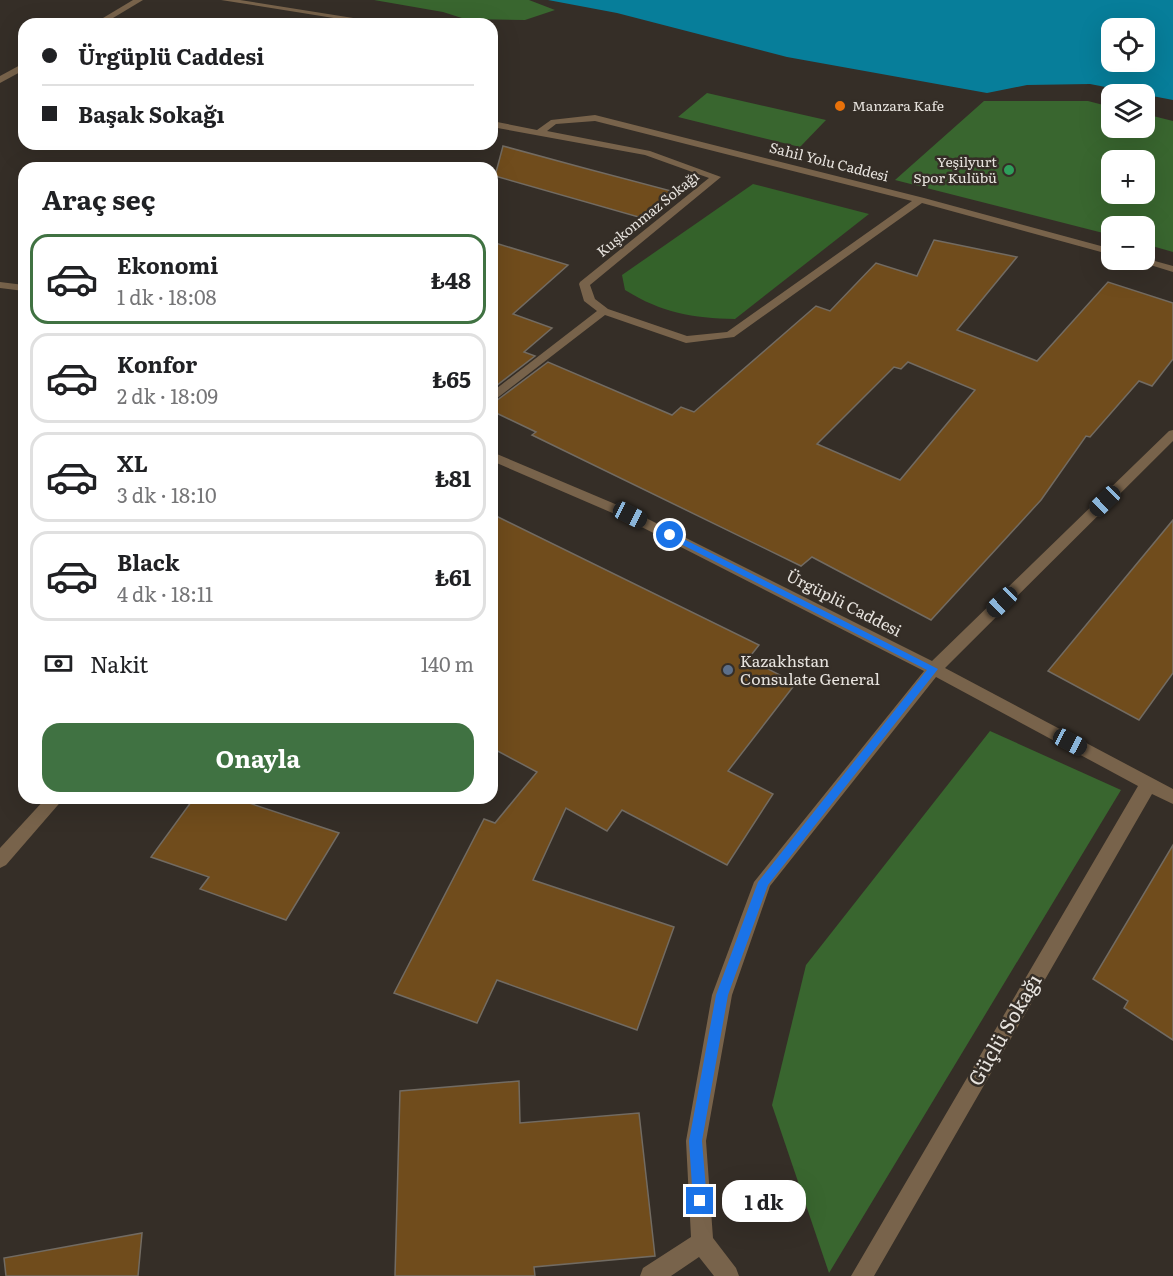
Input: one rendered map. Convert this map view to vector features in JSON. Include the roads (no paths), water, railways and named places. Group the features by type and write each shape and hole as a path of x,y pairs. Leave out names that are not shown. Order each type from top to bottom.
{"street":[{"path":"108,18 140,0"},
{"path":"225,0 346,18"},
{"path":"0,80 18,70"},
{"name":"Sahil Yolu Caddesi","path":"540,132 554,122 595,118 920,200 1101,249"},
{"name":"Kuşkonmaz Sokağı","path":"498,125 647,153 717,177 584,284 590,301 604,311"},
{"path":"498,393 604,311 686,340 730,335 888,220 908,210 920,200"},
{"path":"1155,264 1173,269"},
{"path":"1,286 18,287"},
{"path":"728,1276 702,1242 696,1141 722,995 764,882 933,669 1173,434"},
{"name":"Ürgüplü Caddesi","path":"498,459 630,515 933,669 1173,797"},
{"name":"Güçlü Sokağı","path":"862,1276 1148,785"},
{"path":"0,860 51,804"},
{"path":"651,1276 702,1242"}],"water":[{"path":"548,0 1173,0 1173,100 1155,97 1155,84 1027,85 987,93 787,57 617,13"}],"place":[{"name":"Manzara Kafe","path":"840,106"},
{"name":"Yeşilyurt Spor Kulübü","path":"1009,170"},
{"name":"Kazakhstan Consulate General","path":"728,670"}]}
